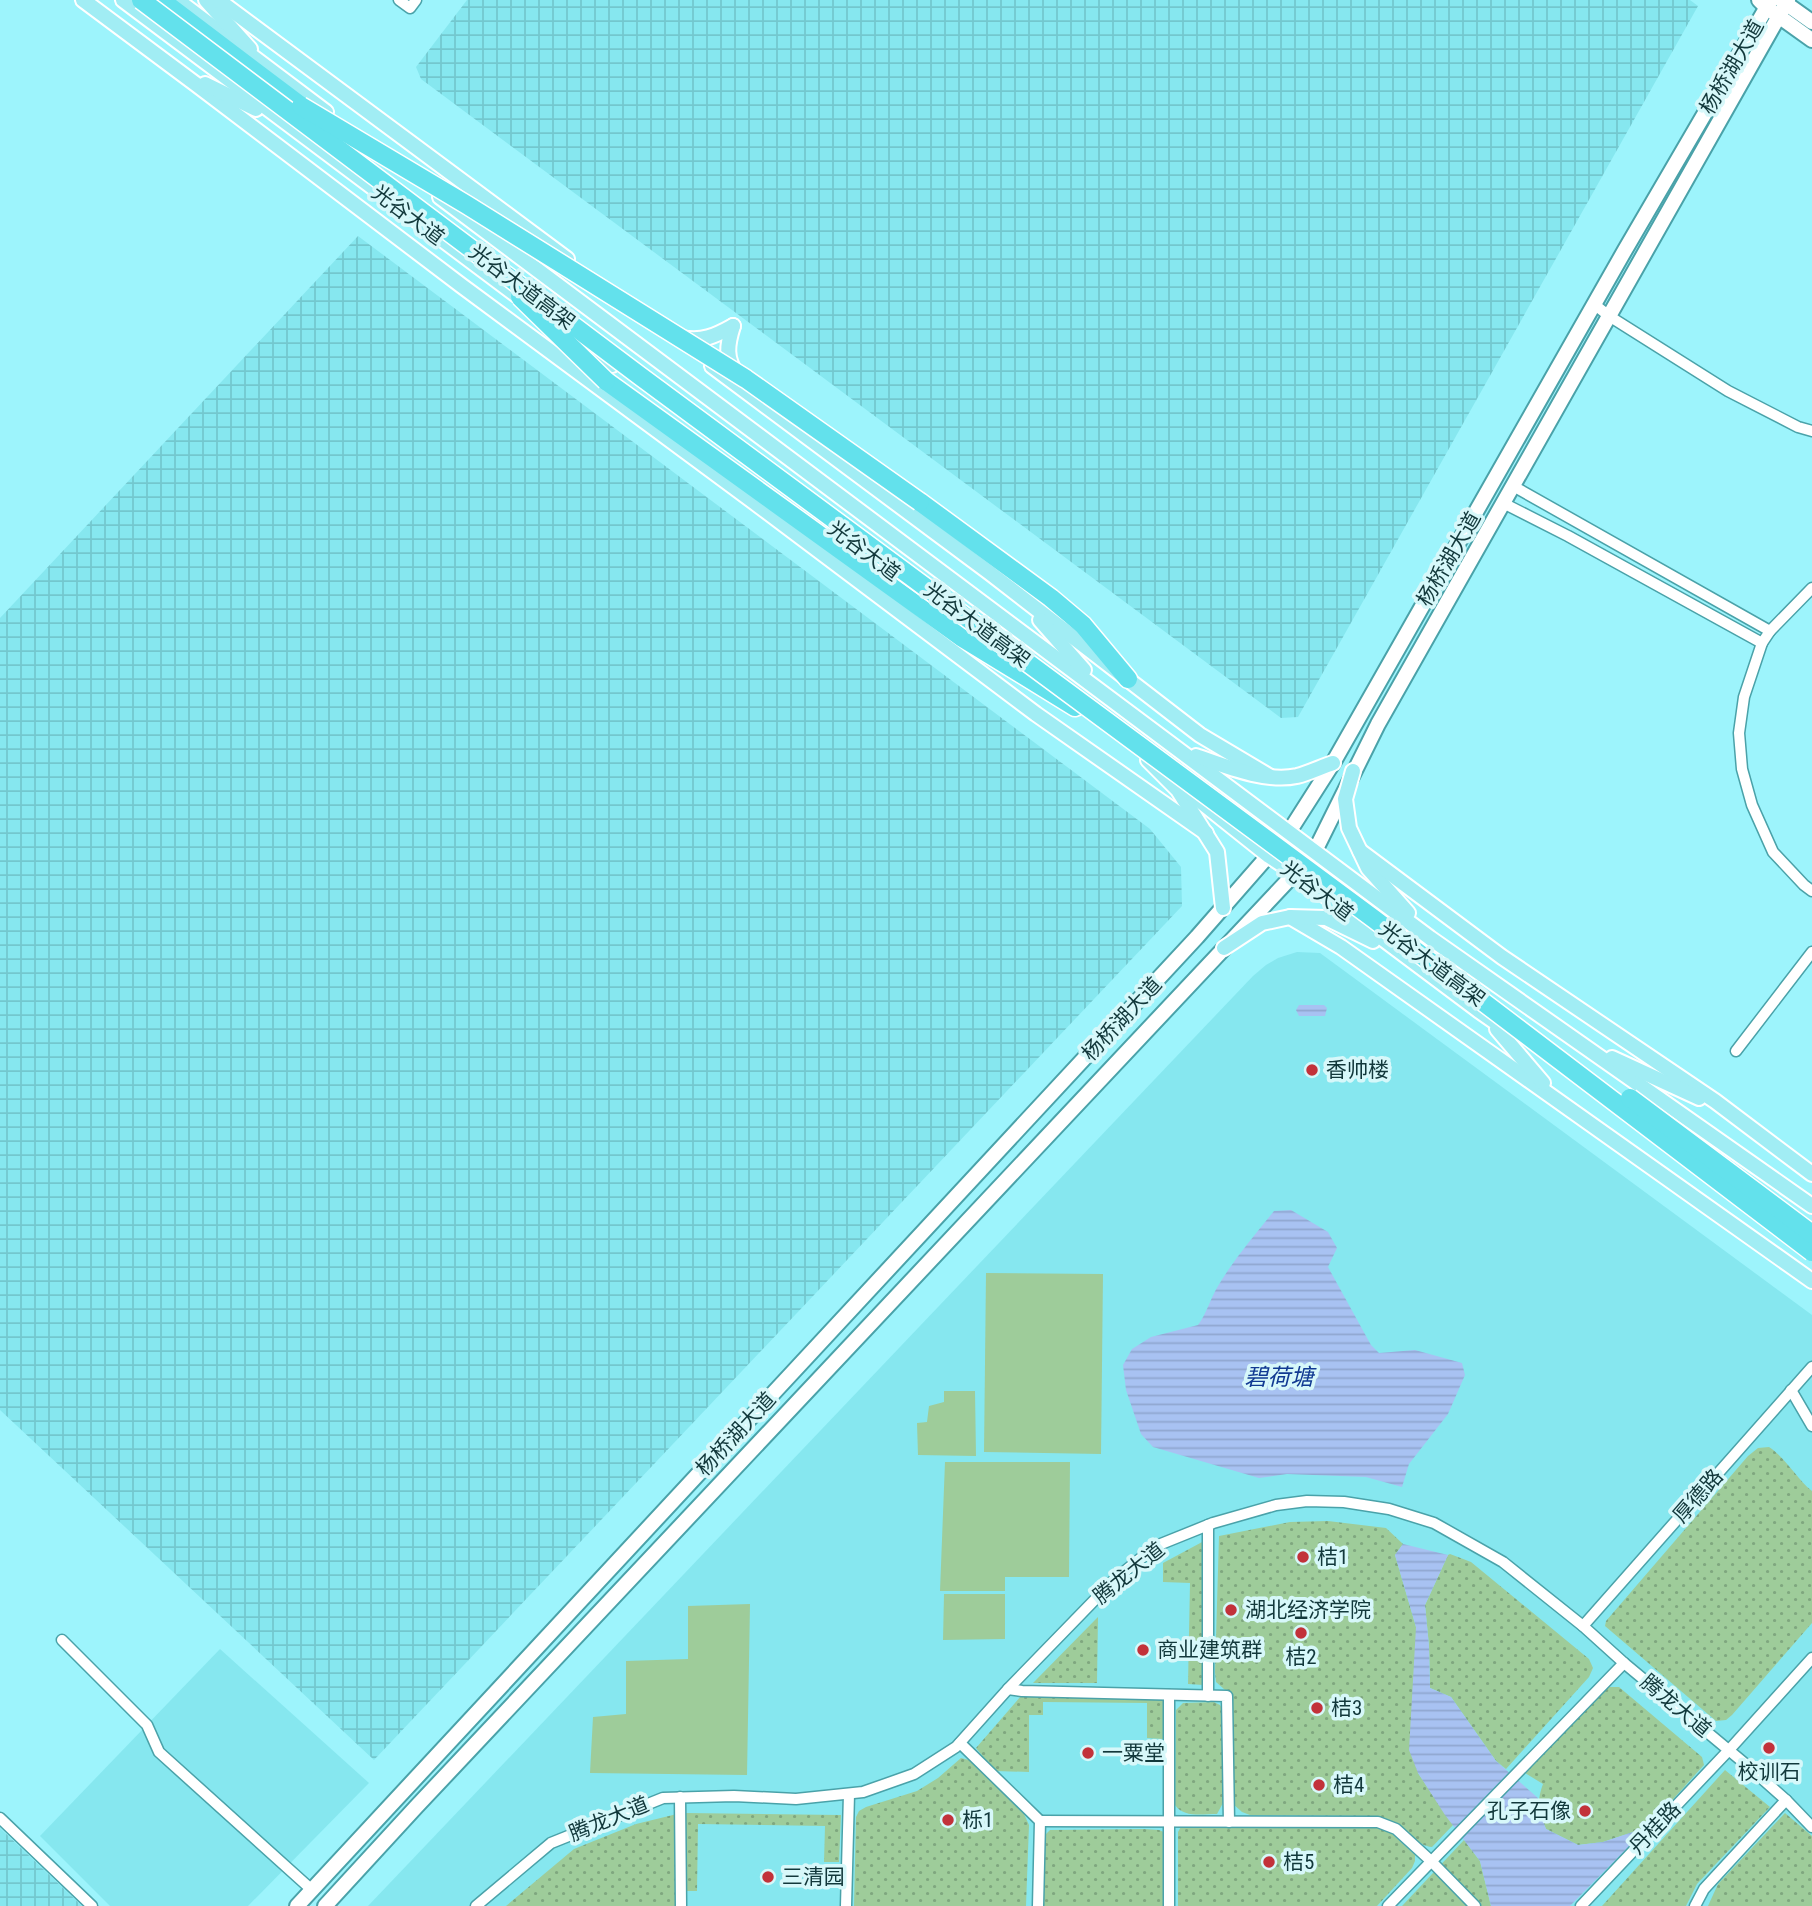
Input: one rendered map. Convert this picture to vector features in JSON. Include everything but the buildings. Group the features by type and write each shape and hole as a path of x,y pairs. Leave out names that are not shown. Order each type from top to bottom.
{"highway":[{"name":"光谷大道高架","path":"141,0 652,384 1374,919 1812,1252"},
{"name":"光谷大道高架","path":"161,0 648,367 1812,1234"},
{"path":"301,106 467,205 746,379 1051,598 1083,625 1128,679"},
{"path":"467,245 606,381 961,638 1075,707"}],"main road":[{"path":"83,0 1036,714 1206,833"},
{"name":"光谷大道","path":"123,0 432,233 1148,760 1269,856 1487,1017 1685,1150 1812,1245"},
{"name":"光谷大道","path":"177,0 1430,938 1812,1206"},
{"path":"206,0 267,69"},
{"path":"218,0 1016,593 1200,734 1269,776"},
{"path":"1776,4 1812,22"},
{"path":"1776,4 1812,40"},
{"name":"杨桥湖大道","path":"298,1906 495,1691 1005,1146 1289,832 1333,763 1594,304 1776,4"},
{"name":"杨桥湖大道","path":"325,1906 1315,851 1378,724 1609,316 1776,4"},
{"path":"181,73 290,126"},
{"path":"432,233 456,209"},
{"path":"485,230 632,307"},
{"path":"670,336 696,341 713,337 733,326 727,346 731,366 752,396"},
{"path":"1016,593 1104,692"},
{"path":"1181,750 1231,768 1269,776 1295,776 1333,763"},
{"path":"1148,760 1178,790 1217,852 1223,908"},
{"path":"1353,772 1345,799 1349,828 1368,868 1430,938"},
{"path":"1360,850 1502,957 1729,1111 1812,1174"},
{"path":"1224,948 1262,923 1290,917 1326,918 1406,957"},
{"path":"1290,917 1341,947 1812,1281"},
{"path":"1487,1017 1562,1104"},
{"path":"1578,1042 1729,1111"}],"street":[{"path":"399,0 410,8 416,0"},
{"path":"1594,304 1728,391 1798,427 1812,431"},
{"path":"1513,486 1770,631"},
{"path":"1503,503 1762,643"},
{"path":"1812,588 1770,631 1762,643 1744,697 1739,733 1742,769 1752,805 1773,852 1812,891"},
{"path":"1736,1051 1812,951"},
{"name":"厚德路","path":"1583,1626 1812,1367"},
{"path":"1791,1390 1812,1426"},
{"name":"腾龙大道","path":"476,1906 551,1843 663,1798 734,1796 796,1799 849,1794 863,1792 914,1774 960,1743 1008,1689 1114,1580 1156,1546 1208,1525 1276,1505 1307,1502 1344,1502 1389,1510 1434,1523 1503,1562 1729,1750 1786,1800 1812,1827"},
{"path":"1208,1525 1208,1696"},
{"path":"62,1640 147,1725 159,1752 312,1890"},
{"name":"丹桂路","path":"1581,1906 1812,1658"},
{"path":"1388,1906 1624,1663"},
{"path":"1008,1689 1227,1696 1229,1822"},
{"path":"1169,1695 1169,1906"},
{"path":"960,1743 1040,1821 1378,1822 1396,1829 1475,1906"},
{"path":"846,1906 849,1794"},
{"path":"680,1797 681,1906"},
{"path":"1695,1906 1704,1889 1786,1800"},
{"path":"0,1818 92,1906"},
{"path":"1038,1906 1040,1821"}],"shaded area":[{"path":"467,0 1690,0 1698,6 1298,717 1281,718 421,79 416,67"},
{"path":"358,236 1150,829 1181,867 1182,906 374,1760 0,1410 0,618"},
{"name":"湖北经济学院","path":"1297,952 1320,953 1812,1315 1812,1906 368,1906 1253,976 1278,958"},
{"path":"220,1649 369,1783 248,1906 110,1906 40,1836"},
{"path":"0,1828 82,1906 0,1906"}],"green space":[{"path":"986,1273 1103,1274 1101,1454 984,1452"},
{"path":"944,1391 975,1391 976,1456 918,1455 917,1423 927,1422 929,1406 944,1402"},
{"path":"1769,1447 1812,1491 1812,1623 1732,1715 1726,1720 1716,1721 1605,1626 1606,1621 1748,1456 1758,1448"},
{"path":"945,1462 1070,1462 1069,1577 1005,1577 1005,1591 940,1591"},
{"path":"1328,1521 1386,1528 1403,1544 1395,1555 1416,1627 1418,1773 1453,1825 1432,1847 1418,1841 1395,1823 1380,1818 1250,1815 1233,1804 1233,1697 1216,1682 1215,1672 1219,1536 1290,1522"},
{"path":"1204,1541 1203,1685 1188,1684 1190,1583 1163,1582 1163,1563"},
{"path":"1450,1554 1471,1562 1589,1659 1593,1668 1589,1677 1506,1769 1496,1761 1451,1697 1430,1688 1425,1605"},
{"path":"944,1594 1005,1594 1005,1639 943,1640"},
{"path":"750,1604 747,1775 590,1773 593,1717 626,1714 626,1661 688,1659 688,1606"},
{"path":"1098,1617 1097,1683 1033,1683 1095,1620"},
{"path":"1608,1687 1619,1687 1702,1757 1704,1765 1648,1827 1603,1842 1578,1845 1546,1829 1539,1807 1543,1784 1525,1773"},
{"path":"1021,1696 1163,1700 1163,1739 1147,1738 1147,1703 1043,1702 1043,1715 1029,1715 1029,1772 995,1771 976,1748"},
{"path":"1214,1702 1220,1705 1224,1712 1223,1803 1217,1814 1188,1814 1175,1805 1176,1710 1183,1703"},
{"path":"961,1758 973,1761 1024,1814 1029,1825 1026,1906 854,1906 856,1817 859,1811 917,1791 938,1778"},
{"path":"1725,1770 1770,1807 1697,1884 1686,1906 1602,1906"},
{"path":"686,1813 841,1815 839,1862 824,1862 825,1826 698,1824 697,1891 685,1891"},
{"path":"1785,1813 1812,1836 1812,1906 1708,1906 1718,1884"},
{"path":"677,1814 677,1906 506,1906 574,1849 636,1824"},
{"path":"1182,1825 1380,1827 1389,1831 1415,1855 1415,1861 1412,1868 1377,1906 1178,1906 1178,1832"},
{"path":"1144,1829 1166,1833 1166,1906 1041,1906 1044,1836 1050,1830"},
{"path":"1464,1840 1480,1861 1491,1906 1402,1906"}],"water":[{"path":"1299,1005 1324,1005 1327,1008 1325,1016 1299,1016 1296,1010"},
{"name":"碧荷塘","path":"1291,1210 1328,1232 1337,1248 1328,1267 1371,1345 1379,1353 1415,1350 1462,1363 1465,1375 1448,1414 1409,1464 1402,1487 1366,1477 1287,1474 1259,1478 1153,1447 1141,1434 1126,1390 1123,1365 1132,1349 1151,1337 1198,1325 1224,1276 1259,1229 1274,1211"},
{"path":"1403,1544 1448,1555 1425,1605 1430,1688 1451,1697 1496,1761 1538,1798 1539,1811 1546,1829 1578,1845 1603,1842 1648,1827 1570,1906 1491,1906 1480,1861 1445,1815 1418,1773 1409,1750 1416,1627 1395,1555"}],"place":[{"name":"香帅楼","path":"1312,1070"},
{"name":"桔1","path":"1303,1557"},
{"name":"湖北经济学院","path":"1231,1610"},
{"name":"桔2","path":"1301,1633"},
{"name":"商业建筑群","path":"1143,1650"},
{"name":"桔3","path":"1317,1708"},
{"name":"校训石","path":"1769,1748"},
{"name":"一粟堂","path":"1088,1753"},
{"name":"桔4","path":"1319,1785"},
{"name":"孔子石像","path":"1585,1811"},
{"name":"栎1","path":"948,1820"},
{"name":"桔5","path":"1269,1862"},
{"name":"三清园","path":"768,1877"}]}
